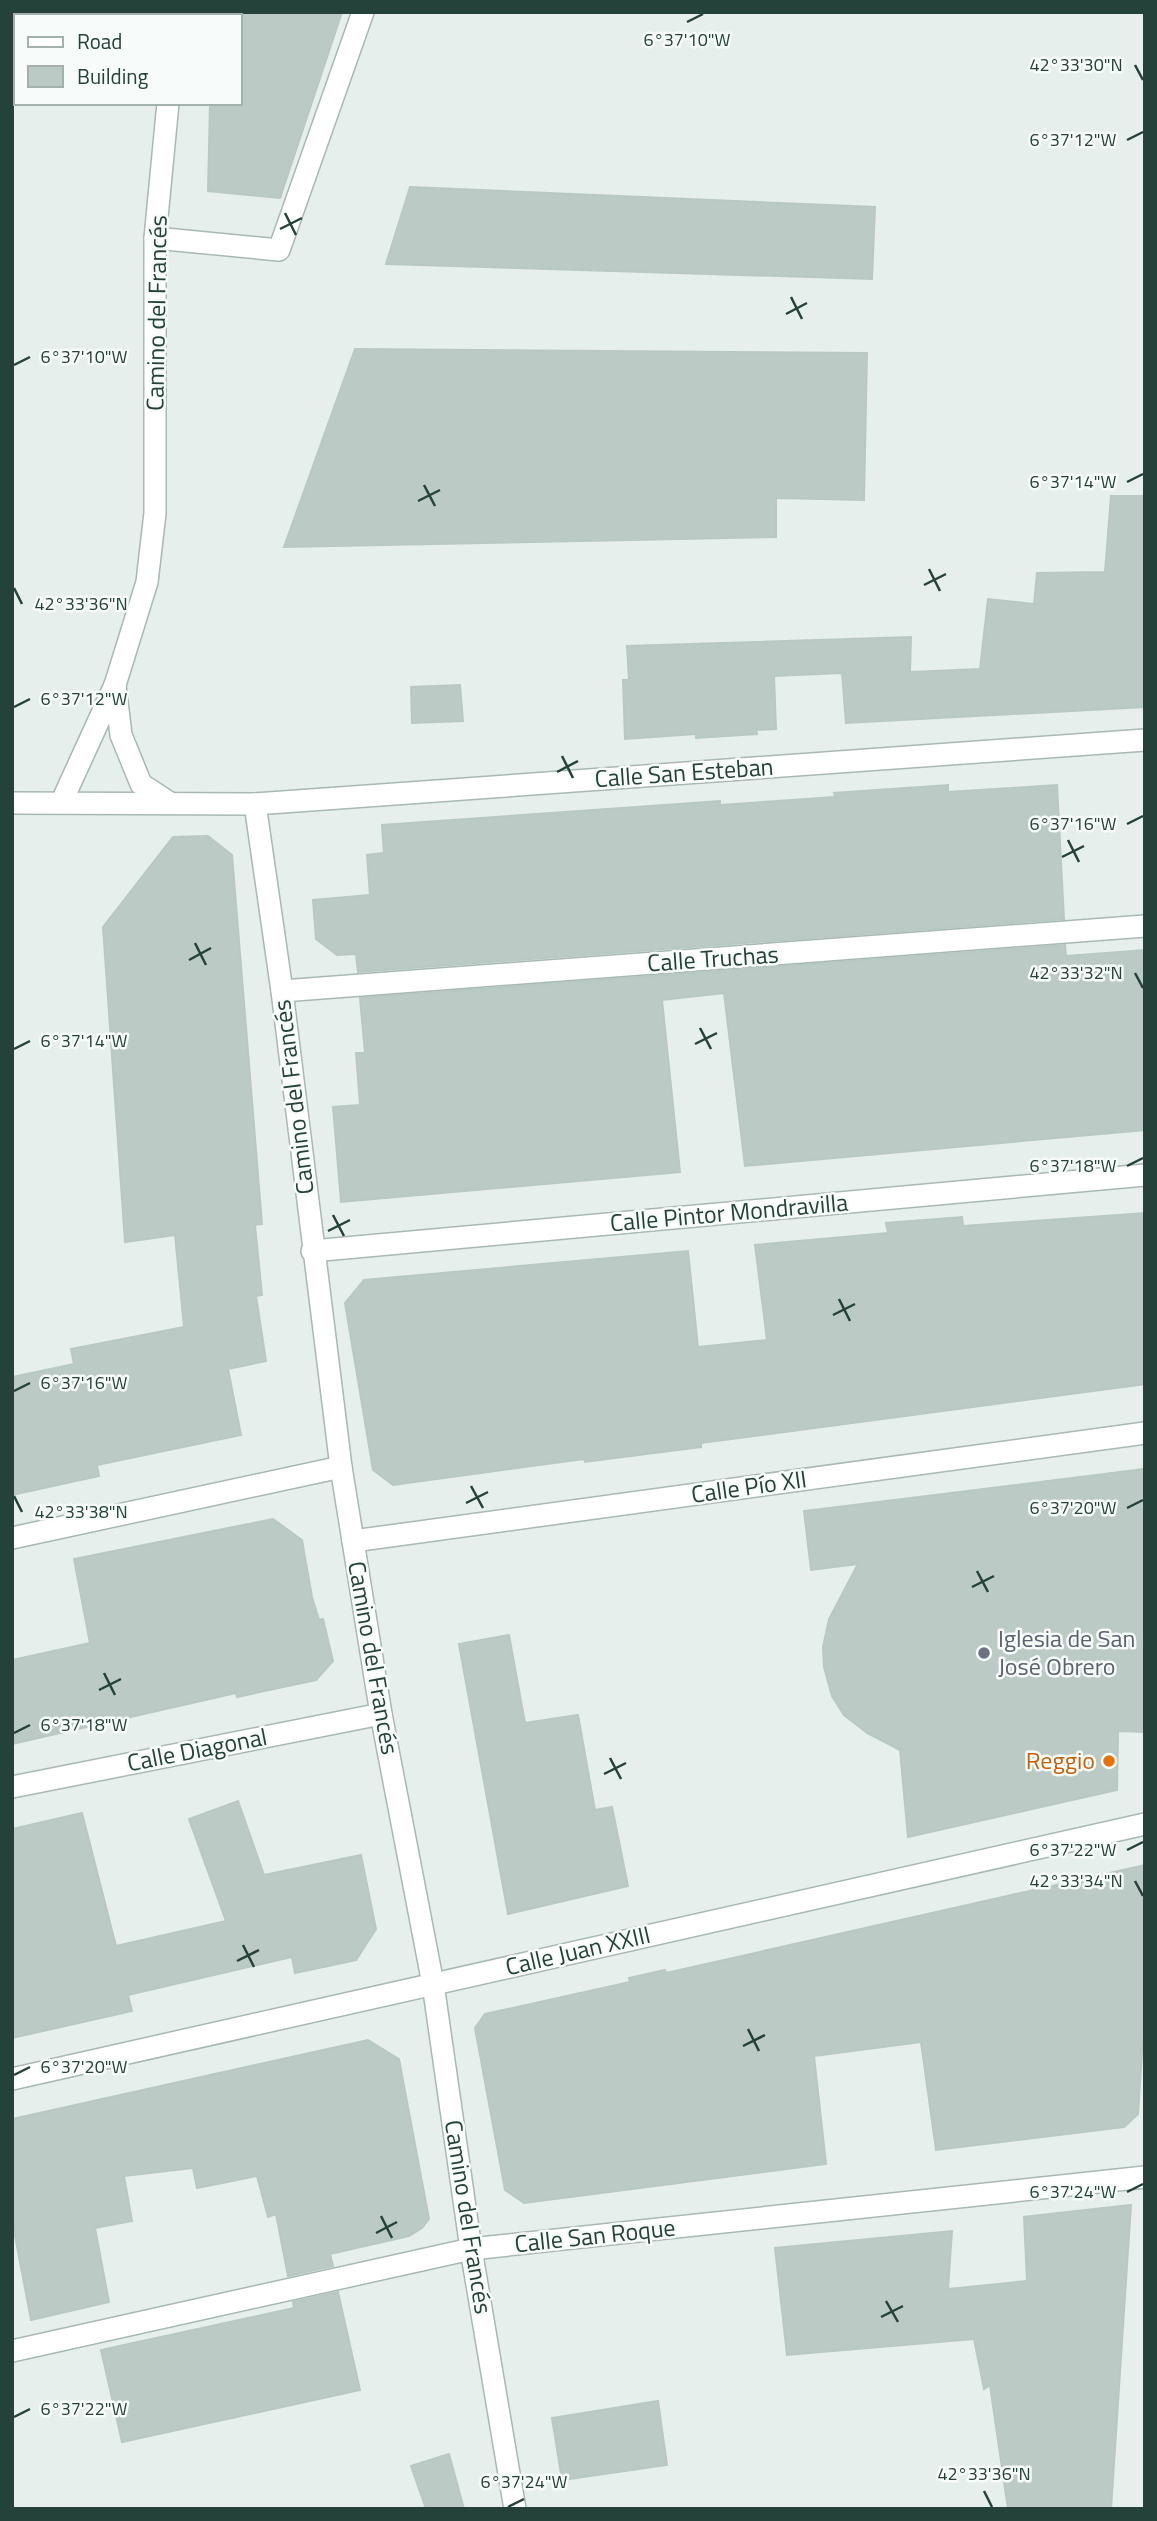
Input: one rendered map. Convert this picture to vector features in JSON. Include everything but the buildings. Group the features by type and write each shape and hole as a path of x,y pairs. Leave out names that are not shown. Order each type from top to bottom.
{"street":[{"path":"155,238 279,250 363,12"},
{"name":"Camino del Francés","path":"62,801 115,685 147,582 155,513 155,238 169,105"},
{"name":"Camino del Francés","path":"115,685 121,735 141,784 170,803"},
{"name":"Calle San Esteban","path":"12,803 62,801 255,804 1145,740"},
{"name":"Camino del Francés","path":"255,804 282,991 312,1251 341,1467 381,1714 433,1984 471,2249 515,2509"},
{"name":"Calle Truchas","path":"282,991 1145,926"},
{"name":"Calle Pintor Mondravilla","path":"312,1251 1145,1175"},
{"name":"Calle Pío XII","path":"354,1541 1145,1433"},
{"path":"12,1538 341,1467"},
{"name":"Calle Diagonal","path":"12,1787 381,1714"},
{"name":"Calle Juan XXIII","path":"12,2079 1145,1824"},
{"name":"Calle San Roque","path":"12,2351 471,2249 1145,2177"}],"place":[{"name":"Iglesia de San José Obrero","path":"984,1653"},
{"name":"Reggio","path":"1109,1761"}]}
